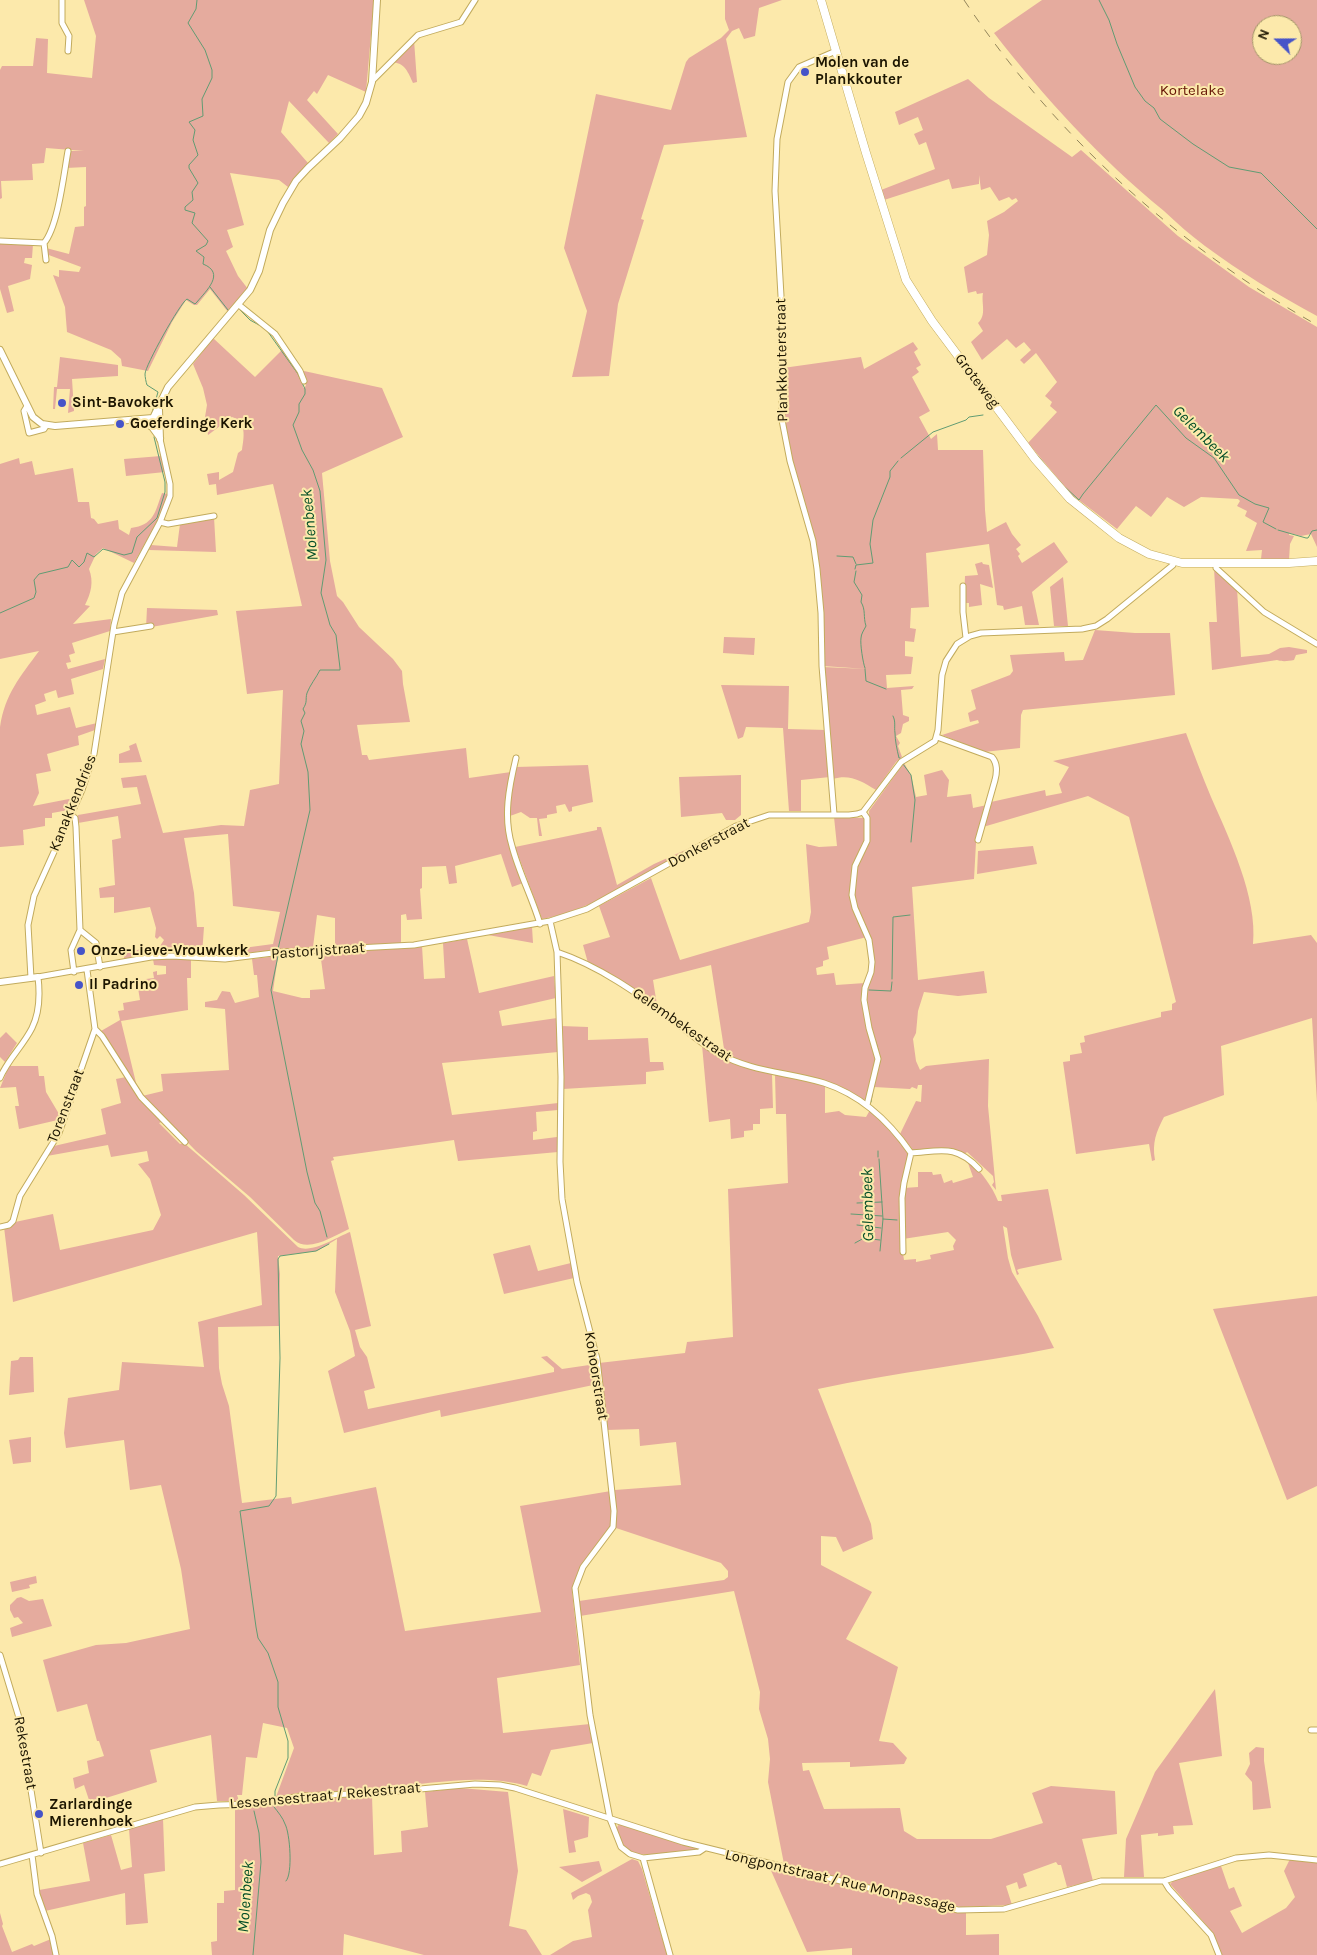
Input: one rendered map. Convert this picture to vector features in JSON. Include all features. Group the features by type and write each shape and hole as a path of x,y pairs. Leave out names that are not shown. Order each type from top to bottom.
{"main road":[{"name":"Groteweg","path":"821,0 901,267 914,294 1029,452 1070,499 1119,538 1135,547 1174,562 1289,564 1317,561"}],"street":[{"path":"62,0 62,23 69,36 68,51"},
{"path":"160,439 154,422 168,387 239,305 255,282 270,230 283,202 296,181 340,138 359,116 366,103 372,82 377,0"},
{"path":"372,82 418,35 462,22 475,0"},
{"name":"Plankkouterstraat","path":"834,814 822,666 822,613 818,569 813,541 790,461 782,420 781,296 775,191 777,139 788,82 799,67 836,51"},
{"path":"46,260 44,243 55,221 68,151"},
{"path":"0,241 44,243"},
{"path":"239,305 275,334 300,371 304,381"},
{"path":"0,350 33,417 46,426 123,420 154,422"},
{"path":"27,406 24,411 29,433 44,430 46,426"},
{"name":"Kanakkendries","path":"35,978 28,937 31,909 40,882 70,815 94,754 114,625 122,593 160,522 170,496 170,484 160,439"},
{"path":"160,522 168,524 214,516"},
{"path":"867,1105 878,1059 864,1000 872,962 869,940 854,908 852,895 855,866 865,847 868,835 867,818 863,812 896,767 935,741 937,737 943,669 952,650 966,638 975,634 1000,631 1089,628 1107,619 1173,565 1174,562"},
{"path":"1216,563 1216,568 1264,612 1317,644"},
{"path":"963,586 966,638"},
{"path":"113,632 151,626"},
{"path":"937,737 992,757 996,762 997,773 978,840"},
{"path":"516,758 509,789 508,824 512,846 540,924"},
{"name":"Donkerstraat","path":"550,922 587,909 750,820 769,815 857,814 863,812"},
{"path":"70,815 75,818 80,930 71,950 74,972"},
{"name":"Pastorijstraat","path":"35,978 86,970 136,959 167,956 225,959 281,952 414,945 550,922"},
{"name":"Kohoorstraat","path":"550,922 557,952 561,1183 577,1282 597,1359 614,1511 613,1527 583,1567 575,1588 590,1714 610,1819 621,1847 630,1854 643,1858"},
{"path":"80,930 96,943 100,967"},
{"name":"Gelembekestraat","path":"557,952 624,985 647,1000 702,1043 733,1061 754,1068 824,1083 867,1105 892,1126 911,1153"},
{"name":"Torenstraat","path":"0,1227 9,1225 13,1221 20,1196 59,1132 94,1029 86,970"},
{"path":"0,982 35,978 40,992 37,1018 32,1029 11,1057 0,1078"},
{"path":"94,1029 102,1036 141,1097 185,1142"},
{"path":"903,1252 902,1214 904,1184 911,1153 952,1150 968,1158 979,1169"},
{"name":"Rekestraat","path":"0,1655 20,1721 41,1853"},
{"name":"Lessensestraat / Rekestraat","path":"0,1864 195,1807 254,1804 301,1796 376,1793 476,1784 515,1788 705,1848"},
{"path":"670,1955 643,1858 699,1852 705,1848"},
{"name":"Longpontstraat / Rue Monpassage","path":"705,1848 943,1907 973,1911 1017,1907 1101,1881 1164,1881 1236,1858 1269,1855 1317,1860"},
{"path":"32,1855 36,1894 52,1936 56,1955"},
{"path":"1164,1881 1211,1935 1219,1955"}],"green space":[{"path":"84,0 374,0 366,92 328,75 317,94 314,91 307,100 338,134 329,143 289,101 281,132 308,163 288,187 279,180 230,173 244,225 227,230 233,247 226,251 238,276 248,289 228,312 210,289 197,305 186,300 172,322 148,371 122,366 121,359 111,350 67,332 65,307 53,275 59,277 59,270 79,272 81,267 46,254 46,248 69,254 75,227 84,226 86,167 66,168 70,151 84,151 46,148 44,163 32,164 33,180 1,181 2,198 0,199 0,70 2,66 33,66 36,38 48,39 47,73 92,78 96,36"},
{"path":"725,0 782,0 759,8 755,36 744,39 739,28 732,31 726,39 747,137 664,145 641,219 644,220 618,304 609,376 572,377 587,311 564,248 596,94 671,110 686,62 689,58 721,38 729,30 725,19"},
{"name":"Kortelake","path":"1042,0 1317,0 1317,316 1260,283 1199,242 1095,149 1033,81 994,33"},
{"path":"414,40 417,82 413,83 402,66 391,63"},
{"path":"968,79 989,98 1072,157 1081,150 1178,236 1249,287 1317,327 1317,547 1311,534 1301,536 1289,533 1289,535 1294,536 1290,544 1289,560 1261,559 1262,550 1246,551 1257,523 1245,516 1247,511 1237,506 1240,501 1238,499 1201,497 1184,507 1167,497 1151,517 1136,506 1117,529 1071,494 1028,443 1057,412 1050,406 1052,402 1045,396 1057,382 1036,353 1024,364 1020,360 1031,350 1024,342 1016,348 1007,339 982,360 971,342 983,331 978,323 983,313 983,293 977,294 976,291 968,293 964,267 987,255 989,235 987,221 1004,212 1018,201 1016,198 1012,200 1009,197 999,201 990,187 981,190 979,175 979,184 952,189 949,179 884,200 881,190 935,169 926,142 919,145 914,134 923,130 918,117 899,125 895,112"},
{"path":"0,244 33,244 32,258 25,258 24,263 32,265 30,279 8,286 14,311 7,313 0,289"},
{"path":"213,338 255,377 282,350 299,373 303,388 306,386 303,375 304,371 382,388 403,437 322,473 330,561 337,596 359,627 393,659 402,671 410,722 357,725 362,755 367,755 369,760 466,748 469,778 511,772 505,815 523,883 512,887 501,854 455,866 457,883 449,884 446,866 422,867 422,888 420,889 422,919 407,920 406,914 401,915 401,943 335,946 335,918 317,915 313,947 244,953 243,948 273,944 280,912 233,906 228,834 184,838 194,893 197,927 204,927 202,955 172,952 124,959 124,954 147,947 158,949 164,940 160,936 157,939 155,937 156,928 150,907 114,913 114,897 100,898 99,888 115,885 112,840 121,838 118,816 78,823 78,815 141,804 137,787 123,788 121,778 146,775 163,833 221,825 244,826 250,790 279,784 283,690 247,694 236,611 302,606 273,484 217,495 216,484 209,485 207,474 219,472 219,480 233,472 238,453 242,450 244,435 240,422 232,417 208,435 205,417 207,405 203,388 193,364"},
{"path":"913,342 918,349 914,352 921,365 916,368 919,372 912,377 930,411 919,417 931,439 937,434 938,450 983,450 987,532 1006,522 1012,534 1021,545 1016,549 1020,554 1018,556 1022,563 1054,542 1068,562 1032,592 1039,625 1025,625 1022,606 1004,610 1003,606 997,605 989,544 926,553 929,607 911,608 910,628 916,629 914,642 905,641 905,656 913,657 911,674 886,675 887,688 914,686 912,689 901,690 903,715 909,717 909,721 903,724 901,733 896,736 900,743 898,746 902,757 896,762 876,790 850,778 833,779 823,667 867,669 823,666 821,586 815,543 792,461 784,420 783,368 861,357 864,369"},
{"path":"60,357 118,365 118,376 72,379 74,411 68,413 70,389 57,389 55,409 53,409 54,387 57,387"},
{"path":"161,456 165,472 126,476 124,459"},
{"path":"19,458 20,464 32,461 35,475 73,468 78,502 89,502 91,518 98,524 118,520 119,529 129,535 131,528 145,524 153,516 162,493 168,494 158,520 134,563 103,548 96,554 89,569 91,587 85,605 90,606 73,624 111,619 110,631 72,643 75,653 69,655 71,662 66,663 68,669 105,659 103,669 71,679 74,694 58,698 56,690 44,694 46,701 35,705 37,715 70,707 76,728 97,723 95,730 78,736 79,745 47,754 51,771 36,774 39,793 33,806 74,798 69,810 52,813 52,818 45,818 45,826 23,830 24,845 0,847 0,727 2,715 10,695 39,651 0,659 0,464"},
{"path":"214,517 216,552 149,550 151,545 177,547 180,524"},
{"path":"982,562 989,565 993,588 980,584 982,605 969,607 969,603 964,603 965,576 978,575 975,564"},
{"path":"1214,568 1237,588 1241,657 1269,654 1280,648 1289,647 1307,650 1307,653 1296,655 1294,660 1277,660 1212,670 1209,622 1217,622"},
{"path":"1063,577 1068,626 1054,626 1050,587"},
{"path":"147,608 217,610 218,615 146,628"},
{"path":"1095,630 1170,633 1175,695 1023,710 1021,715 1020,748 984,752 942,735 979,723 978,720 970,722 968,713 976,709 971,690 1010,675 1013,671 1010,655 1064,652 1065,661 1083,660"},
{"path":"724,637 755,638 754,655 723,653"},
{"path":"721,685 789,686 788,729 827,730 830,777 801,780 801,811 789,811 783,728 746,727 743,737 738,739"},
{"path":"1186,733 1241,869 1251,907 1253,944 1311,935 1317,943 1317,1103 1312,1018 1221,1046 1224,1095 1164,1117 1155,1138 1155,1160 1152,1161 1149,1144 1076,1154 1063,1062 1070,1061 1070,1055 1082,1053 1080,1043 1085,1042 1084,1036 1161,1017 1161,1012 1172,1010 1172,1004 1176,1002 1129,817 1088,796 983,827 991,802 1045,790 1046,796 1062,793 1059,784 1069,767 1053,761"},
{"path":"136,743 142,762 119,763 119,754 130,750 129,746"},
{"path":"904,763 911,775 916,797 927,795 924,775 942,770 949,780 947,797 971,794 973,808 987,805 976,843 974,879 912,887 918,980 984,971 987,993 958,996 924,992 918,1011 916,1033 913,1039 916,1061 920,1070 926,1066 989,1059 988,1106 996,1190 992,1185 994,1182 993,1176 967,1152 965,1154 945,1149 914,1151 900,1134 916,1101 921,1102 922,1085 918,1085 917,1089 912,1087 910,1089 874,1087 880,1055 870,1022 866,992 871,979 871,939 863,921 867,937 827,947 829,959 823,961 823,966 816,968 817,975 834,973 836,985 865,983 862,992 863,1010 876,1060 875,1071 867,1098 864,1100 838,1087 747,1064 725,1055 711,965 653,980 657,1005 624,982 588,963 583,945 610,937 599,906 651,878 680,960 809,922 811,912 806,844 819,847 837,846 834,817 864,818 866,835 854,863 850,881 854,882 856,868 868,846 870,835 869,811"},
{"path":"588,765 593,802 572,807 572,811 569,812 565,804 556,806 557,813 547,815 547,818 539,819 542,836 539,836 537,818 530,818 521,812 510,816 510,794 516,767"},
{"path":"741,775 741,815 735,820 726,820 722,813 681,817 679,777"},
{"path":"597,827 601,827 617,885 654,864 692,847 619,890 581,908 542,919 515,847 597,830"},
{"path":"1033,846 1037,864 977,874 978,851"},
{"path":"532,927 533,943 488,935"},
{"path":"467,939 479,993 554,976 556,998 499,1011 502,1026 557,1018 558,1052 442,1063 452,1115 558,1103 558,1110 536,1112 537,1131 533,1132 533,1140 557,1137 558,1152 458,1161 454,1140 333,1157 334,1160 331,1161 349,1229 329,1239 307,1245 300,1244 294,1240 250,1197 196,1151 142,1096 163,1091 161,1074 229,1070 225,1009 205,1007 205,1002 217,1000 222,991 230,992 235,1003 259,997 257,975 254,975 252,959 278,956 273,991 310,998 310,990 325,989 320,952 422,946 424,979 445,978 443,943"},
{"path":"153,959 191,959 191,978 187,978 188,1010 121,1021 138,1091 101,1031 120,1020 118,1011 124,1010 123,1003 140,1000 137,982 154,978 153,972 157,971 157,975 166,974 166,966 154,965"},
{"path":"561,1026 588,1027 588,1040 648,1038 650,1062 663,1062 664,1070 646,1072 646,1084 563,1089"},
{"path":"6,1032 17,1043 5,1062 0,1057 0,1038"},
{"path":"702,1045 734,1064 772,1074 773,1108 760,1109 760,1124 753,1124 753,1130 744,1131 744,1137 731,1139 730,1119 709,1122"},
{"path":"9,1066 38,1066 39,1076 44,1076 46,1092 62,1119 19,1129 15,1106 19,1106 16,1087 0,1088"},
{"path":"775,1075 825,1085 825,1113 839,1111 845,1115 866,1117 870,1110 909,1152 902,1180 901,1240 904,1260 916,1259 916,1262 931,1259 930,1255 954,1250 953,1246 956,1240 948,1232 903,1239 904,1188 918,1187 918,1172 932,1172 933,1175 941,1174 944,1183 952,1180 953,1183 973,1177 968,1163 970,1161 993,1190 998,1201 1002,1201 1001,1195 1048,1189 1062,1260 1019,1269 1017,1270 1019,1274 1017,1275 1011,1255 1007,1228 1003,1226 1012,1272 1054,1348 818,1389 871,1524 873,1539 843,1552 836,1537 821,1536 821,1565 872,1592 846,1639 898,1667 879,1741 893,1743 907,1758 904,1764 850,1767 850,1762 802,1763 803,1771 809,1770 824,1809 900,1808 904,1831 917,1839 991,1839 1043,1823 1032,1793 1051,1786 1115,1791 1117,1834 1082,1839 1093,1881 1067,1887 1061,1865 1058,1865 1056,1862 1023,1874 1027,1886 1019,1889 1017,1882 1006,1886 1012,1905 960,1907 784,1864 768,1782 770,1759 768,1739 759,1709 760,1692 734,1591 580,1616 579,1601 724,1580 728,1577 728,1571 721,1563 616,1528 615,1490 681,1485 676,1442 640,1446 639,1429 607,1430 599,1363 685,1353 687,1342 733,1337 728,1189 788,1183 786,1114 776,1114"},
{"path":"126,1077 164,1121 159,1123 180,1144 184,1143 244,1195 298,1247 303,1249 317,1247 350,1232 371,1326 355,1330 360,1347 367,1357 375,1388 364,1391 368,1409 554,1372 554,1368 541,1357 547,1356 562,1369 596,1364 598,1384 441,1417 440,1410 344,1433 328,1371 355,1356 350,1331 335,1292 337,1239 317,1251 278,1256 280,1274 279,1326 218,1327 219,1368 229,1406 242,1503 291,1497 292,1504 376,1487 405,1631 541,1612 520,1506 611,1491 611,1527 583,1564 574,1582 572,1591 580,1665 497,1678 503,1733 590,1724 593,1743 551,1750 541,1776 532,1773 527,1786 491,1780 473,1780 276,1797 294,1748 287,1728 263,1723 257,1758 246,1757 242,1795 237,1795 239,1801 217,1801 211,1735 150,1750 157,1782 90,1803 84,1785 75,1789 73,1778 89,1773 87,1761 104,1756 99,1741 97,1741 87,1704 57,1712 43,1660 96,1645 126,1643 190,1629 181,1569 161,1485 130,1490 124,1440 66,1448 64,1433 68,1398 119,1390 122,1362 204,1367 198,1322 262,1305 257,1232 13,1302 4,1227 15,1222 53,1214 60,1250 153,1230 161,1215 150,1179 138,1164 149,1161 147,1151 111,1157 108,1145 47,1156 54,1146 106,1134 101,1109 121,1103 116,1079"},
{"path":"530,1245 538,1271 571,1263 574,1278 504,1294 493,1254"},
{"path":"1317,1296 1317,1486 1287,1500 1213,1309"},
{"path":"20,1357 33,1357 34,1392 9,1395 11,1361 18,1360"},
{"path":"31,1437 31,1462 13,1464 9,1440"},
{"path":"36,1576 37,1583 29,1585 30,1588 12,1592 10,1582"},
{"path":"21,1597 29,1601 43,1599 52,1626 12,1637 10,1628 23,1623 18,1617 14,1618 10,1605 17,1598"},
{"path":"1215,1689 1222,1756 1179,1763 1193,1825 1173,1826 1174,1834 1158,1836 1158,1833 1141,1835 1144,1877 1124,1877 1126,1839 1155,1772"},
{"path":"1256,1747 1264,1748 1264,1761 1271,1808 1253,1810 1252,1782 1245,1774 1250,1764 1249,1753"},
{"path":"460,1788 508,1792 518,1871 509,1926 526,1930 542,1955 424,1955 344,1934 343,1955 212,1955 211,1942 217,1941 217,1903 224,1903 224,1891 235,1890 235,1807 304,1799 372,1796 374,1855 402,1852 401,1831 428,1827 425,1792"},
{"path":"563,1809 589,1817 588,1837 574,1841 576,1852 569,1853"},
{"path":"163,1819 165,1871 144,1874 148,1923 126,1925 125,1893 45,1911 39,1890 90,1881 83,1843 111,1835 121,1870 132,1867 129,1829"},
{"path":"619,1824 697,1848 685,1852 635,1854 622,1845 616,1829"},
{"path":"632,1859 638,1861 642,1869 667,1955 550,1955 573,1941 592,1937 588,1910 592,1902 590,1895 586,1893 573,1900 571,1893"},
{"path":"1290,1859 1317,1862 1317,1955 1221,1955 1208,1927 1170,1884 1174,1880 1221,1866 1229,1889 1234,1887 1242,1906 1230,1911 1242,1933 1286,1908 1295,1897 1284,1871"},
{"path":"599,1861 602,1871 582,1882 559,1867"},
{"path":"769,1866 937,1908 966,1913 966,1935 999,1934 999,1955 852,1955 852,1948 807,1952"},
{"path":"0,1913 2,1926 12,1952 51,1939 55,1955 0,1955"}],"waterway":[{"name":"Molenbeek","path":"152,413 158,392 147,385 145,374 156,348 183,303 187,299 195,304 209,288 214,277 210,268 203,264 204,257 196,251 206,245 208,241 192,223 195,213 185,210 185,207 193,200 192,192 198,183 189,168 189,165 198,155 193,140 195,130 189,122 203,116 202,99 212,78 212,70 205,50 188,23 196,9 197,0"},
{"path":"1099,0 1109,20 1135,87 1145,101 1154,108 1160,119 1193,144 1229,167 1261,173 1317,229"},
{"name":"Molenbeek","path":"210,287 228,310"},
{"name":"Molenbeek","path":"240,310 250,320 259,325"},
{"name":"Molenbeek","path":"268,332 298,374 305,389 305,394 299,404 299,412 293,425 320,491 326,560 321,593 330,625 336,635 340,668 340,670 320,670 306,695 303,709 305,713 301,721 304,731 301,744 308,772 310,810 278,949"},
{"name":"Gelembeek","path":"1065,487 1079,500 1156,405 1186,438 1214,458 1239,495 1255,504 1269,508 1263,522 1276,529"},
{"name":"Gelembeek","path":"901,458 933,432 966,420 969,417 983,415"},
{"name":"Molenbeek","path":"0,613 34,598 36,592 34,580 39,574 68,567 72,560 79,567 84,562 87,553 94,557 103,549 124,555 132,553 137,537 157,518 165,492 165,482 154,437"},
{"name":"Gelembeek","path":"1037,455 1044,463"},
{"name":"Gelembeek","path":"855,569 856,565 873,563 870,544 873,520 890,477 890,471 898,461"},
{"name":"Gelembeek","path":"1054,475 1063,485"},
{"name":"Gelembeek","path":"1278,530 1306,538 1308,538 1312,531 1317,530"},
{"path":"837,556 853,557 856,564"},
{"name":"Gelembeek","path":"856,571 854,582 862,595 861,602 866,626 861,635 865,668"},
{"name":"Gelembeek","path":"865,669 866,681 886,689"},
{"name":"Gelembeek","path":"893,716 896,745 900,758"},
{"name":"Gelembeek","path":"903,764 911,775 915,800 911,842"},
{"name":"Gelembeek","path":"892,979 893,917 910,915"},
{"path":"278,956 271,990 307,1172 327,1237"},
{"name":"Gelembeek","path":"869,990 891,991 892,982"},
{"name":"Gelembeek","path":"876,1042 880,1057"},
{"name":"Gelembeek","path":"878,1070 880,1061"},
{"name":"Gelembeek","path":"871,1102 872,1095"},
{"name":"Gelembeek","path":"878,1151 878,1157"},
{"name":"Gelembeek","path":"879,1159 883,1219 880,1251"},
{"path":"857,1203 882,1202"},
{"path":"851,1214 882,1216"},
{"path":"883,1219 897,1220"},
{"path":"857,1225 881,1228"},
{"path":"855,1243 864,1238 880,1240"},
{"path":"275,1796 275,1791 288,1758 288,1741 278,1707 278,1682 268,1653 258,1638 240,1511 269,1506 276,1496 280,1358 278,1259 280,1256 316,1251 329,1244"},
{"path":"274,1807 287,1829 290,1870 286,1881"},
{"name":"Molenbeek","path":"253,1955 261,1862 259,1833 254,1811"}],"railway":[{"path":"964,0 999,49 1037,96 1078,141 1121,183 1167,223 1215,259 1265,294 1317,325"}],"place":[{"name":"Molen van de Plankkouter","path":"805,72"},
{"name":"Sint-Bavokerk","path":"62,403"},
{"name":"Goeferdinge Kerk","path":"120,424"},
{"name":"Onze-Lieve-Vrouwkerk","path":"81,951"},
{"name":"Il Padrino","path":"79,985"},
{"name":"Zarlardinge Mierenhoek","path":"39,1814"}]}
